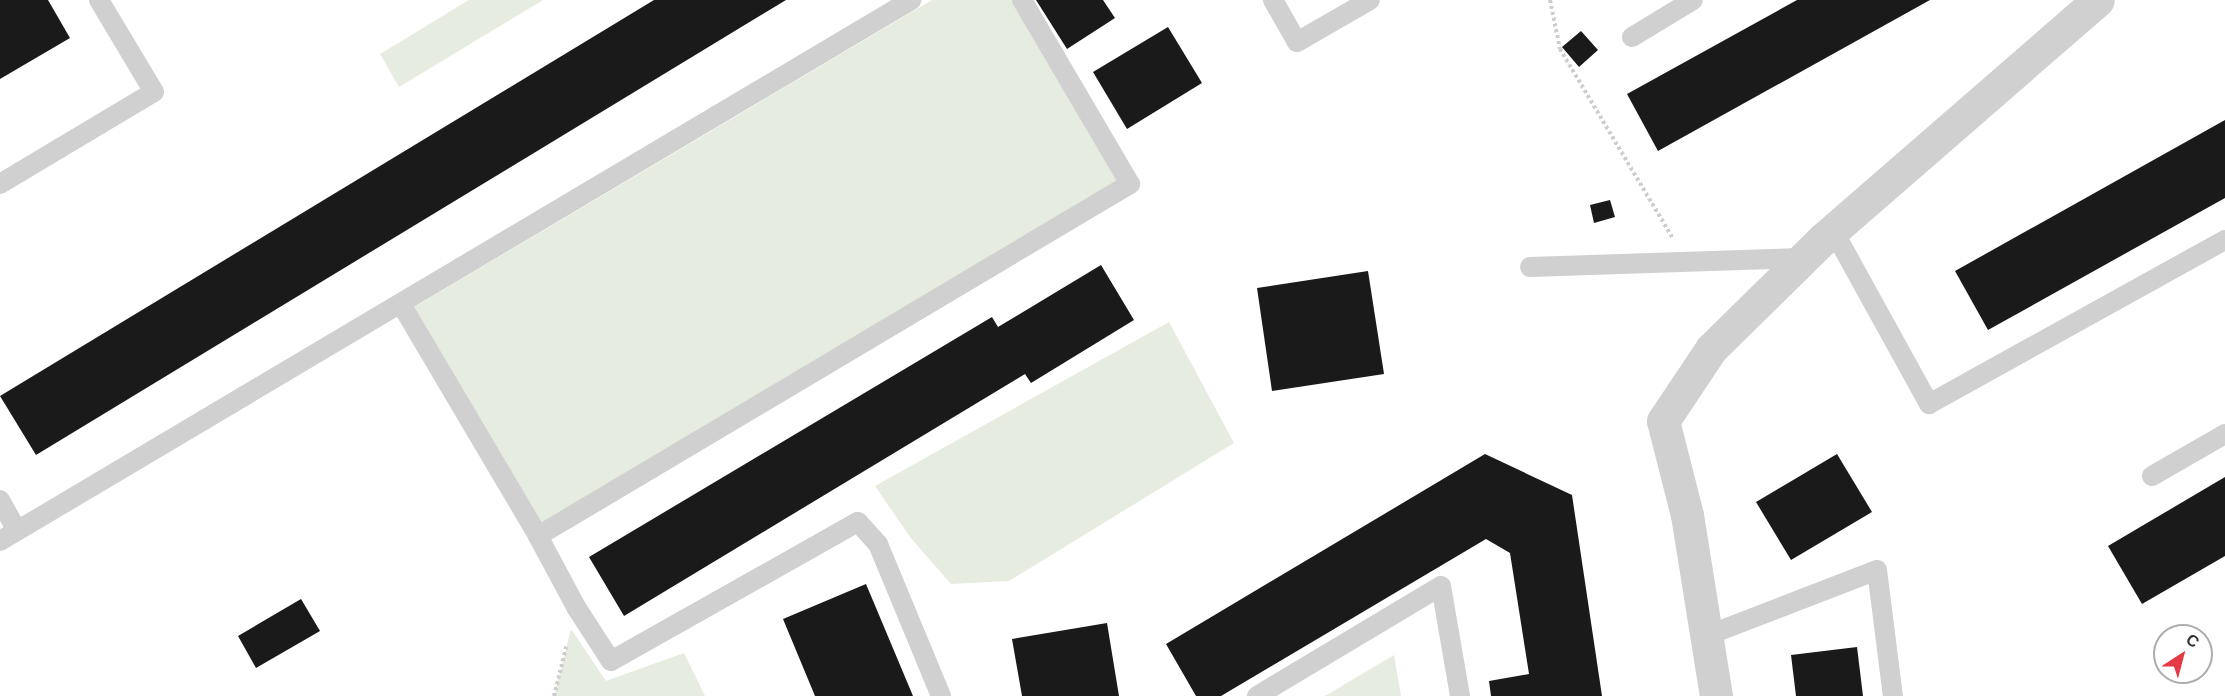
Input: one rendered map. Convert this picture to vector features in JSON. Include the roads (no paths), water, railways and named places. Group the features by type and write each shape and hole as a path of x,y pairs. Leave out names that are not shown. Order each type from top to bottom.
{"street":[{"path":"1716,696 1687,515 1664,421 1711,349 1803,258 2088,3"}],"lane":[{"path":"0,184 154,92 99,0"},
{"path":"0,541 911,0"},
{"path":"538,536 1130,184 1022,0"},
{"path":"1273,0 1297,42 1370,0"},
{"path":"1632,37 1693,0"},
{"path":"1833,230 1929,404 2225,240"},
{"path":"1530,267 1803,258"},
{"path":"401,304 538,536 576,607 611,661 858,522 878,544 941,696"},
{"path":"2152,476 2225,434"},
{"path":"0,500 18,531"},
{"path":"1706,636 1877,570 1893,696"},
{"path":"1257,696 1441,586 1460,696"}]}
